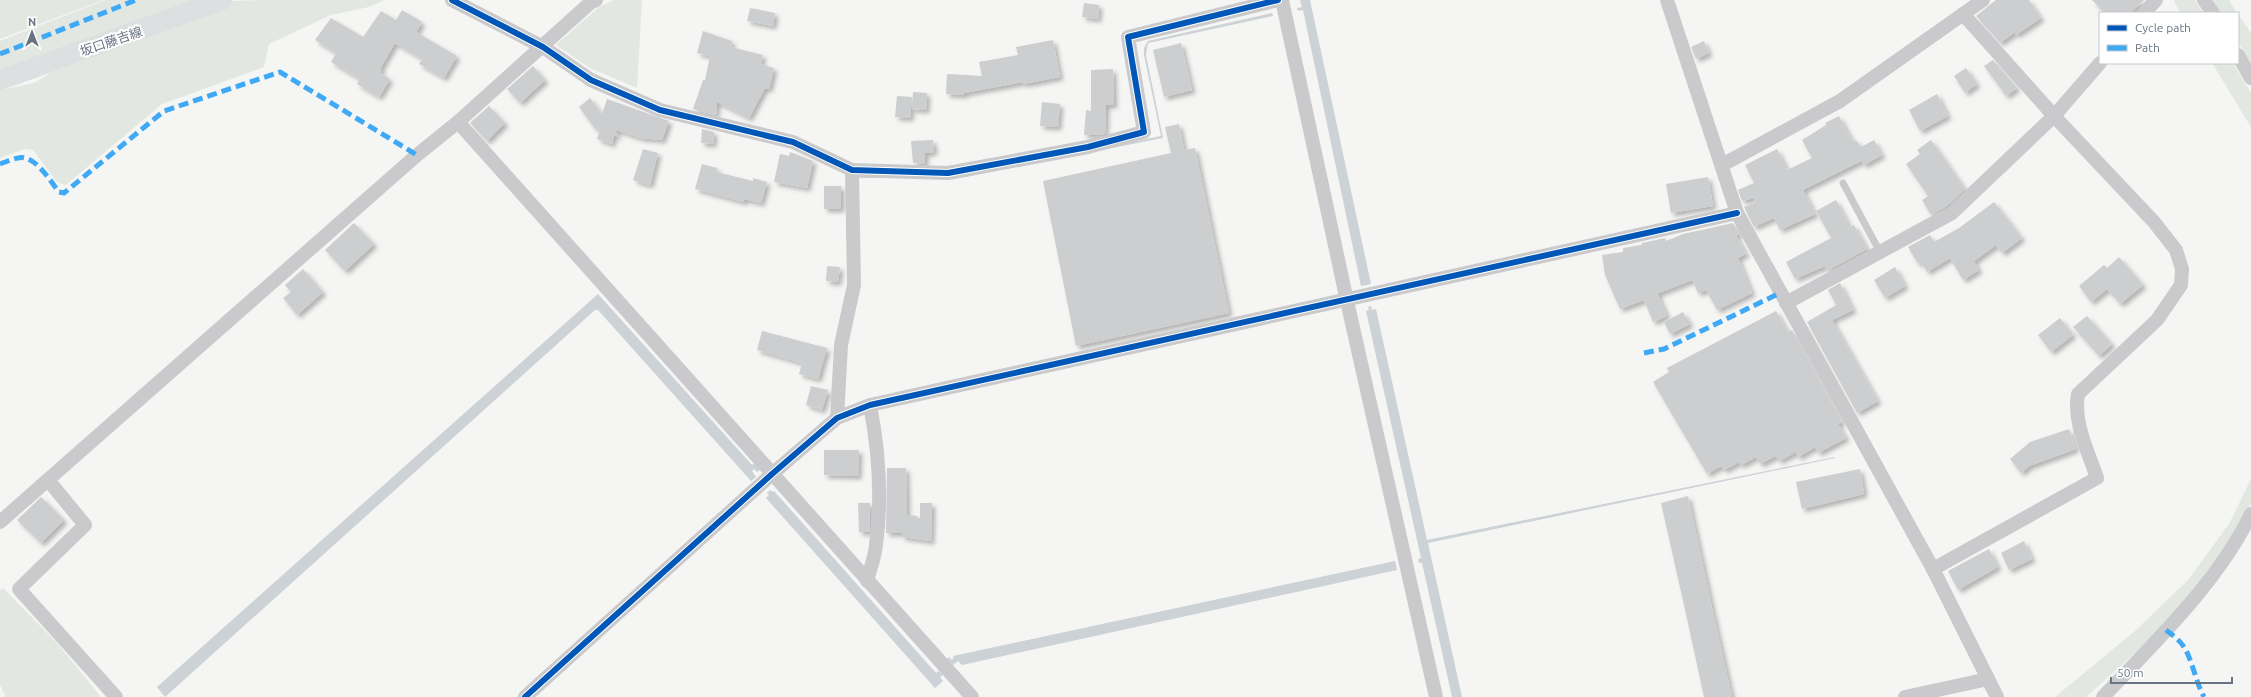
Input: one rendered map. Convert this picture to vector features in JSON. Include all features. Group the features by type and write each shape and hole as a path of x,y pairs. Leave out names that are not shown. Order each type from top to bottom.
{"main road":[{"name":"坂口藤吉線","path":"0,80 222,0"}],"street":[{"path":"452,0 543,47 591,80 660,110 793,142 852,170 948,173 1088,147 1144,132 1128,37 1278,0"},
{"path":"0,522 417,155 458,122 543,47 590,3 596,0"},
{"path":"1282,0 1346,301 1436,697"},
{"path":"1667,0 1738,213 1933,569 1997,697"},
{"path":"1722,165 1840,101 1983,0"},
{"path":"2145,12 2156,0"},
{"path":"2204,0 2212,12"},
{"path":"1933,569 2097,478 2078,422 2076,406 2078,394 2156,320 2181,285 2182,269 2176,250 2154,222 2054,116 1963,14"},
{"path":"2239,57 2251,78"},
{"path":"1786,303 1952,213 2054,116 2099,64"},
{"path":"458,122 972,697"},
{"path":"837,418 841,345 854,285 852,170"},
{"path":"525,697 772,474 837,418 870,405 1346,301 1738,213"},
{"path":"867,581 876,546 878,517 876,438 870,405"},
{"path":"48,480 85,525 19,589 116,697"},
{"path":"2103,697 2170,627 2237,543 2251,514"},
{"path":"1905,697 1988,679"}],"lane":[{"path":"1843,183 1880,252"}],"shaded area":[{"path":"0,0 103,0 0,39"},
{"path":"105,0 204,0 0,75 0,41"},
{"path":"385,0 369,7 331,15 269,44 264,67 162,104 66,185 57,182 33,150 24,149 0,158 0,90 34,83 52,72 135,42 232,1"},
{"path":"614,0 642,0 637,88 590,68 556,45 599,7"},
{"path":"1300,0 1310,0 1371,284 1361,286 1303,10 1298,11 1297,8 1302,7"},
{"path":"2195,0 2202,12 2180,12 2174,1"},
{"path":"2213,0 2229,0 2236,12 2220,12"},
{"path":"1272,13 1273,16 1148,43 1146,55 1163,138 965,177 860,178 860,176 1092,150 1161,136 1144,55 1144,48 1148,41"},
{"path":"2239,15 2251,33 2251,63 2239,43"},
{"path":"2213,64 2234,64 2251,93 2251,127"},
{"path":"598,294 752,465 754,463 760,470 757,472 754,469 752,471 756,477 751,481 598,310 595,310 165,697 157,687"},
{"path":"1371,306 1372,310 1376,309 1427,540 1835,458 1428,543 1462,697 1452,697 1422,563 1419,563 1418,559 1421,558 1366,311 1369,310 1368,307"},
{"path":"2251,479 2251,502 2240,526 2189,595 2144,645 2086,697 2055,697 2135,631 2188,580 2229,524"},
{"path":"770,490 773,492 774,491 936,673 939,671 943,675 940,677 943,681 935,688 766,498 769,495 767,493"},
{"path":"1395,561 1397,570 962,665 958,661 953,665 947,659 949,657 952,660 954,657 953,656"},
{"path":"3,588 56,642 101,697 6,697 0,685 0,591"}],"building":[{"path":"1996,0 2029,0 2041,18 2016,35 2015,32 2000,43 1976,16"},
{"path":"2092,0 2144,0 2131,12 2104,12"},
{"path":"1084,3 1099,5 1098,19 1082,17"},
{"path":"750,8 775,13 773,26 747,21"},
{"path":"402,10 422,22 416,32 457,56 444,78 419,64 422,59 395,43 380,69 382,69 380,73 390,79 379,97 357,84 360,79 331,62 336,53 315,40 331,18 363,37 381,11 396,20"},
{"path":"703,31 732,41 731,47 763,55 761,64 774,68 769,89 765,88 749,118 717,102 716,115 693,109 703,80 705,80 710,56 697,53"},
{"path":"1053,40 1060,77 964,93 964,95 946,94 947,74 982,76 979,62 1018,55 1016,47"},
{"path":"1704,41 1709,53 1696,59 1691,47"},
{"path":"1181,43 1192,90 1164,97 1153,50"},
{"path":"1993,60 2017,88 2006,96 1984,66"},
{"path":"533,66 545,80 520,103 507,89"},
{"path":"1966,68 1977,84 1965,93 1954,76"},
{"path":"1113,69 1114,105 1106,105 1105,134 1084,135 1086,110 1091,111 1091,70"},
{"path":"913,92 927,93 926,110 912,109"},
{"path":"1937,94 1948,116 1920,131 1909,110"},
{"path":"897,96 912,97 910,118 895,117"},
{"path":"590,98 602,114 607,99 669,121 662,140 641,138 616,130 619,137 614,135 612,144 597,139 600,130 595,129 579,107"},
{"path":"1042,102 1060,104 1058,127 1040,126"},
{"path":"489,106 505,123 487,141 470,123"},
{"path":"1839,116 1853,142 1856,140 1861,147 1874,140 1882,155 1864,165 1862,161 1855,164 1803,190 1815,214 1780,230 1774,218 1754,227 1744,207 1755,202 1754,198 1742,201 1738,190 1754,183 1745,165 1777,149 1787,170 1812,158 1802,140 1826,125 1825,123"},
{"path":"1179,124 1184,150 1195,148 1229,313 1076,346 1043,181 1171,153 1165,127"},
{"path":"702,129 714,132 713,144 701,143"},
{"path":"933,140 934,152 925,153 925,164 913,163 911,141"},
{"path":"1931,140 1965,189 1947,206 1931,215 1922,200 1928,196 1906,164 1920,154 1917,150"},
{"path":"643,149 658,153 650,185 633,180"},
{"path":"790,152 813,161 807,188 774,182 780,154 789,156"},
{"path":"702,164 717,168 716,172 753,181 753,178 767,182 761,203 744,199 744,202 695,189"},
{"path":"1708,177 1713,206 1671,213 1666,184"},
{"path":"824,186 841,186 841,209 824,209"},
{"path":"1836,200 1850,227 1854,225 1867,249 1827,271 1825,266 1795,279 1786,262 1831,238 1816,211"},
{"path":"1994,202 2022,238 2002,253 1996,245 1974,261 1979,270 1963,280 1950,258 1927,272 1921,262 1918,264 1908,247 1930,235 1934,242 1959,228"},
{"path":"354,223 374,244 345,271 325,250"},
{"path":"1733,223 1739,234 1736,235 1746,254 1738,258 1752,293 1717,310 1706,290 1698,293 1692,280 1659,293 1658,295 1667,316 1653,322 1644,300 1620,309 1605,275 1602,255 1623,252 1623,248 1641,245 1642,243 1665,238 1666,241 1683,234"},
{"path":"2119,257 2143,285 2120,304 2107,289 2091,302 2079,286 2104,265 2107,268"},
{"path":"827,266 840,267 838,282 826,281"},
{"path":"1895,267 1905,286 1885,298 1874,280"},
{"path":"303,269 323,292 297,315 283,298 291,292 285,285"},
{"path":"1840,283 1853,310 1832,320 1878,401 1857,413 1807,322 1836,305 1828,290"},
{"path":"1776,311 1788,332 1792,330 1842,422 1838,424 1846,438 1818,453 1815,447 1798,457 1796,452 1779,461 1776,456 1760,464 1756,457 1741,465 1739,462 1724,470 1721,466 1707,474 1653,382 1669,372 1667,368"},
{"path":"1683,312 1690,324 1670,334 1664,322"},
{"path":"2087,316 2112,344 2099,356 2073,327"},
{"path":"2060,318 2073,335 2051,352 2038,335"},
{"path":"762,331 827,348 818,379 799,374 802,363 757,350"},
{"path":"811,386 828,390 822,410 806,405"},
{"path":"2069,429 2076,449 2029,466 2021,473 2010,459 2030,442"},
{"path":"824,450 859,450 858,476 824,475"},
{"path":"887,468 906,468 907,515 918,516 917,518 920,518 920,503 932,503 931,541 902,537 902,533 886,533"},
{"path":"1860,469 1864,494 1802,509 1796,482"},
{"path":"1688,496 1732,697 1704,697 1661,503"},
{"path":"41,497 64,520 41,543 17,520"},
{"path":"858,503 870,503 869,532 859,532"},
{"path":"2024,541 2032,559 2009,570 2001,553"},
{"path":"1989,549 1998,567 1958,590 1948,571"}],"marked path":[{"path":"0,54 136,0"},
{"path":"0,164 18,158 30,160 42,169 59,192 64,193 164,111 280,72 417,155"},
{"path":"1644,353 1664,349 1780,293"},
{"path":"2166,630 2178,639 2185,648 2204,697"}],"cycle path":[{"path":"452,0 543,47 591,80 660,110 793,142 852,170 948,173 1088,147 1144,132 1128,37 1278,0"},
{"path":"525,697 772,474 837,418 870,405 1737,213"}]}
